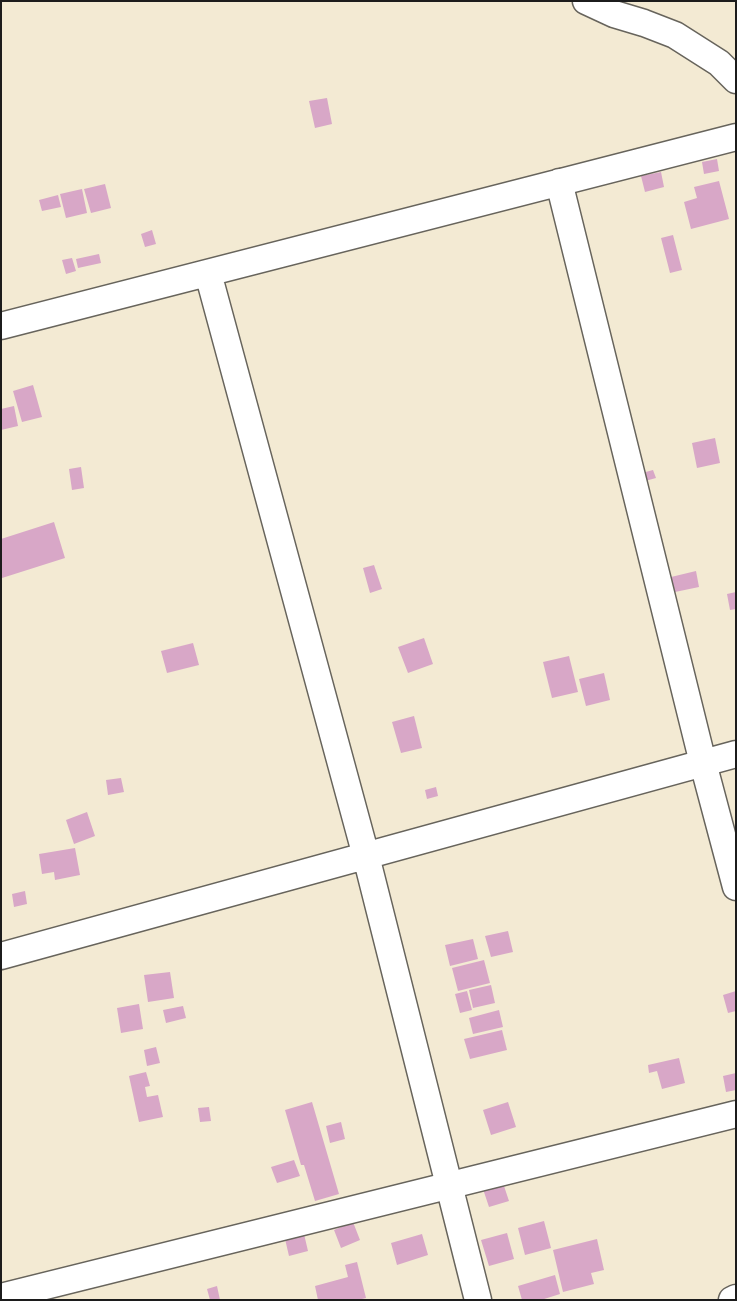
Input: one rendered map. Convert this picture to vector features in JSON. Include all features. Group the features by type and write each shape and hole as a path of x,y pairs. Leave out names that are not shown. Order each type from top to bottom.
{"street":[{"path":"586,1 614,14 644,22 675,35 719,64 736,80"},
{"path":"1,326 736,136"},
{"path":"559,182 703,763 736,888"},
{"path":"208,273 366,856 478,1300"},
{"path":"1,956 736,754"},
{"path":"1,1297 736,1114"},
{"path":"732,1300 736,1298"}],"building":[{"path":"327,98 332,124 315,128 309,101"},
{"path":"717,159 719,171 704,174 702,162"},
{"path":"661,172 664,187 645,192 641,176"},
{"path":"719,181 729,219 691,229 684,202 697,198 694,187"},
{"path":"105,184 111,208 91,213 84,189"},
{"path":"82,189 87,213 66,218 60,194"},
{"path":"58,195 61,207 42,211 39,200"},
{"path":"152,230 156,244 145,247 141,234"},
{"path":"673,235 682,270 670,273 661,238"},
{"path":"99,254 101,263 78,268 76,259"},
{"path":"72,258 76,271 66,274 62,260"},
{"path":"33,385 42,417 22,422 13,391"},
{"path":"14,406 18,426 1,430 1,409"},
{"path":"715,438 720,463 697,468 692,443"},
{"path":"81,467 84,488 72,490 69,469"},
{"path":"653,470 656,478 645,481 642,473"},
{"path":"54,522 65,558 2,578 1,539"},
{"path":"374,565 382,589 370,593 363,568"},
{"path":"696,571 699,587 675,592 671,577"},
{"path":"736,592 736,609 730,610 727,594"},
{"path":"424,638 433,664 408,673 398,647"},
{"path":"193,643 199,665 167,673 161,651"},
{"path":"569,656 578,692 552,698 543,662"},
{"path":"604,673 610,700 586,706 579,679"},
{"path":"414,716 422,748 401,753 392,722"},
{"path":"121,778 124,792 108,795 106,780"},
{"path":"436,787 438,796 427,799 425,790"},
{"path":"87,812 95,836 74,844 66,820"},
{"path":"75,848 80,875 55,880 54,872 42,874 39,854"},
{"path":"25,891 27,904 14,907 12,894"},
{"path":"508,931 513,952 491,957 485,936"},
{"path":"473,939 478,959 450,966 445,945"},
{"path":"484,960 490,983 458,991 452,968"},
{"path":"170,972 174,998 148,1002 144,975"},
{"path":"491,985 495,1003 473,1008 469,990"},
{"path":"467,991 472,1010 460,1013 455,994"},
{"path":"736,991 736,1011 728,1013 723,995"},
{"path":"139,1004 143,1029 121,1033 117,1008"},
{"path":"183,1006 186,1018 166,1023 163,1010"},
{"path":"499,1010 503,1027 473,1034 469,1018"},
{"path":"502,1030 507,1050 470,1059 464,1039"},
{"path":"156,1047 160,1063 147,1066 144,1050"},
{"path":"679,1058 685,1083 662,1089 657,1071 649,1073 648,1065"},
{"path":"146,1072 150,1086 145,1087 147,1097 158,1095 163,1117 139,1122 129,1076"},
{"path":"736,1073 736,1090 726,1092 723,1076"},
{"path":"312,1102 339,1194 315,1201 304,1165 301,1165 285,1110"},
{"path":"508,1102 516,1127 491,1135 483,1110"},
{"path":"209,1107 211,1121 200,1122 198,1108"},
{"path":"341,1122 345,1139 330,1143 326,1126"},
{"path":"294,1160 300,1176 277,1183 271,1167"},
{"path":"503,1183 509,1201 489,1207 483,1189"},
{"path":"544,1221 551,1248 525,1255 518,1228"},
{"path":"353,1222 360,1240 341,1248 334,1230"},
{"path":"507,1233 514,1259 489,1266 481,1240"},
{"path":"304,1234 308,1251 289,1256 285,1239"},
{"path":"422,1234 428,1255 397,1265 391,1243"},
{"path":"597,1239 604,1270 591,1273 594,1284 563,1292 553,1250"},
{"path":"357,1262 366,1298 358,1300 318,1300 315,1286 348,1277 345,1265"},
{"path":"555,1275 560,1294 541,1300 522,1300 518,1286"},
{"path":"217,1286 220,1300 210,1300 207,1289"}]}
